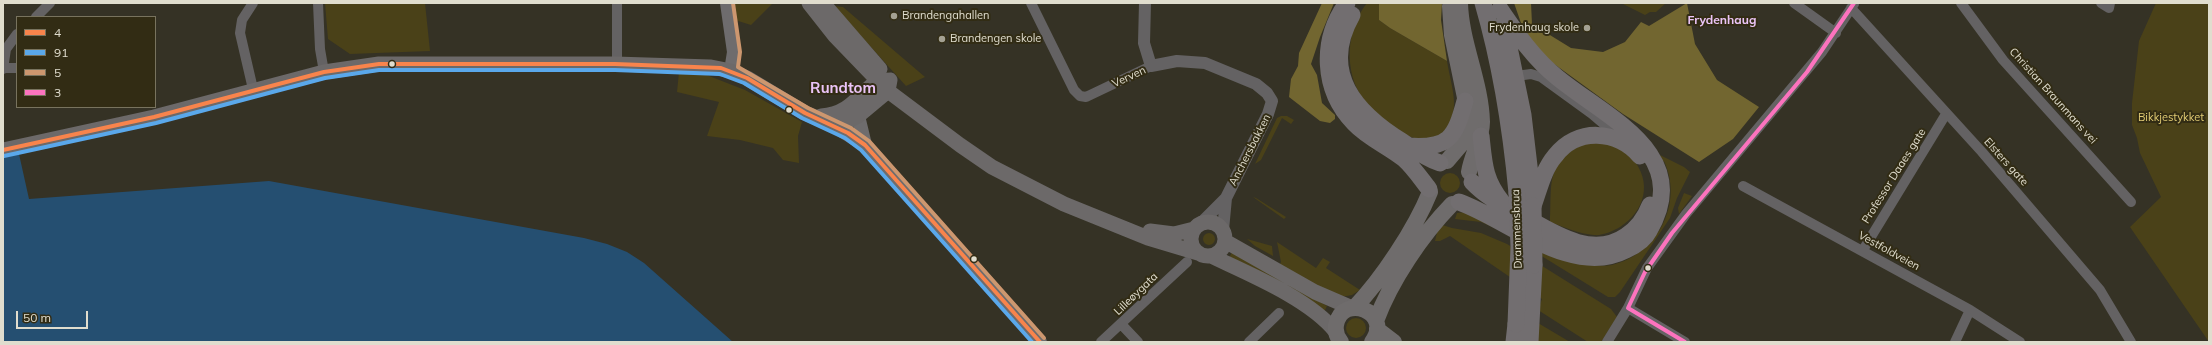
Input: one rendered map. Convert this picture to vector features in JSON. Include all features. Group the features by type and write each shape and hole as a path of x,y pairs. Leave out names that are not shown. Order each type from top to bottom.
{"highway":[{"path":"1347,3 1335,24 1329,42 1329,73 1334,94 1344,112 1355,124 1407,162 1437,200 1455,203 1496,219 1554,249 1571,255 1592,258 1611,256 1630,249 1648,234 1658,215 1662,196 1661,177 1653,158 1643,144 1626,128 1545,67 1515,32 1500,6"},
{"path":"1359,3 1346,27 1341,44 1341,62 1344,82 1352,100 1367,117 1422,156 1443,162 1462,164 1489,198 1550,231 1582,244 1607,244 1624,237 1643,219 1650,203 1652,186 1645,162 1636,151 1623,141 1606,135 1596,134 1576,138 1560,149 1550,162 1534,199"},
{"path":"1339,337 1339,317 1353,308 1370,290 1386,267 1418,218 1430,191 1429,177 1431,171 1460,146 1469,129 1470,122 1452,35 1450,3"},
{"path":"1460,3 1464,34 1481,110 1481,136 1486,175 1492,189 1504,205"},
{"name":"Drammensbrua","path":"1483,3 1496,53 1508,116 1516,186 1519,247 1514,342"},
{"name":"Drammensbrua","path":"1500,6 1516,76 1528,144 1534,199 1534,265 1530,342"},
{"path":"1408,146 1432,147 1449,140 1458,126 1465,101"},
{"path":"1375,331 1385,299 1430,228 1455,203 1467,196 1471,177 1473,153 1481,136"},
{"path":"1353,308 1365,310 1375,331 1394,342"}],"main road":[{"path":"726,70 734,52 727,3"},
{"path":"809,3 835,36 885,84 960,145 1015,180 1105,222 1198,257 1299,302 1327,321 1339,337"},
{"path":"823,3 885,84 963,139 1012,171 1048,190 1091,209 1149,231 1174,234 1198,226 1216,223 1224,235 1315,292 1353,308"},
{"path":"3,150 154,116 253,89 324,72 379,64 617,64 697,66 726,70 747,78 812,116 830,124 849,120 885,84"},
{"path":"812,116 833,115 849,120 865,145 1040,342"},
{"path":"849,120 865,145"},
{"path":"1198,226 1191,239 1198,257"},
{"path":"1198,257 1221,251 1224,235"}],"street":[{"path":"37,16 50,3"},
{"path":"253,3 242,20 240,33 253,89"},
{"path":"318,3 320,49 324,72"},
{"path":"617,3 617,64"},
{"name":"Verven","path":"1031,3 1074,90 1080,96 1086,97 1151,66 1177,61 1205,63 1256,84 1267,93 1272,102"},
{"path":"1145,3 1144,43 1151,66"},
{"path":"1794,3 1836,33"},
{"name":"Christian Braunmans vei","path":"1961,3 2003,60 2132,202"},
{"path":"1608,342 1628,308 1647,268 1686,214 1772,113 1836,33 1853,6"},
{"name":"Elsters gate","path":"1853,6 1946,114 1982,152 2100,290 2130,342"},
{"path":"16,35 6,49 3,69 16,68"},
{"path":"1516,76 1531,74 1541,77 1592,114 1623,141"},
{"name":"Anchersbakken","path":"1226,198 1268,114 1272,102"},
{"name":"Professor Daaes gate","path":"1863,250 1946,114"},
{"name":"Vestfoldveien","path":"1743,186 1863,250 1970,310 2020,342"},
{"path":"1198,226 1226,198"},
{"path":"1224,235 1226,198"},
{"name":"Lilleøygata","path":"1102,342 1198,257"},
{"path":"1628,308 1685,342"},
{"path":"1955,342 1970,310"},
{"path":"1249,342 1279,313"},
{"path":"1122,324 1138,342"}],"green space":[{"path":"325,3 425,3 430,51 350,54 328,39"},
{"path":"734,3 773,3 751,25 735,20"},
{"path":"1367,3 1379,3 1379,20 1447,61 1453,92 1454,110 1452,119 1440,137 1416,139 1402,133 1371,109 1357,89 1350,64 1351,38 1360,13"},
{"path":"1621,3 1666,3 1656,12 1650,12 1645,15"},
{"name":"Bikkjestykket","path":"2156,3 2209,3 2209,342 2130,227 2161,197 2140,153 2137,138 2132,125 2132,103 2139,41"},
{"path":"834,6 843,7 925,77 906,86"},
{"path":"679,72 704,74 745,90 802,122 798,136 799,163 783,160 773,148 740,140 707,136 719,102 677,92"},
{"path":"1287,116 1294,120 1291,124 1282,118 1261,160 1255,164 1277,118"},
{"path":"1588,142 1607,142 1624,150 1639,167 1644,186 1640,204 1629,220 1611,232 1600,235 1583,233 1550,222 1552,184 1558,165 1564,157 1574,149"},
{"path":"1660,155 1684,167 1690,172 1677,198 1670,218 1620,292 1615,297 1608,297 1501,231 1481,222 1455,219 1457,213 1467,212 1578,262 1608,266 1612,265 1628,259 1642,250 1654,239 1662,225 1668,210 1671,194 1669,177 1664,161 1662,162"},
{"path":"1446,173 1454,173 1460,179 1460,187 1454,193 1446,193 1440,187 1440,179"},
{"path":"1684,193 1692,196 1679,214 1678,208"},
{"path":"1253,197 1256,198 1286,217 1284,219"},
{"path":"1439,224 1481,233 1507,244 1611,309 1617,317 1601,342 1588,342 1538,310 1542,299 1450,236 1440,241 1435,241"},
{"path":"1207,233 1211,233 1215,239 1211,245 1207,245 1203,241 1203,237"},
{"path":"1247,239 1272,246 1273,256 1255,246"},
{"path":"1277,242 1316,268 1323,258 1330,262 1326,268 1360,290 1352,295 1341,297 1279,266 1281,262"},
{"path":"1232,252 1327,306 1324,312 1229,258"},
{"path":"1352,318 1360,318 1366,324 1366,332 1360,338 1352,338 1346,332 1346,324"},
{"path":"1538,323 1570,342 1536,342"}],"shaded area":[{"path":"1322,3 1334,3 1311,64 1317,75 1322,103 1335,115 1335,119 1330,123 1320,121 1289,97 1291,79 1298,66 1299,53"},
{"path":"1379,3 1442,3 1441,20 1447,61 1379,20"},
{"path":"1514,3 1531,3 1532,24 1571,48 1603,52 1625,42 1641,22 1649,26 1687,3 1695,44 1717,80 1759,107 1733,139 1699,162 1623,114 1539,53 1521,23"}],"water":[{"path":"19,154 29,199 269,181 584,238 607,244 627,252 644,263 733,342 3,342 3,158"}],"transit line":[{"name":"5","path":"733,3 740,52 738,67 808,108 851,128 869,141 1044,338"},
{"name":"3","path":"1685,342 1628,308 1645,272 1672,233 1807,72 1854,3"},
{"name":"4","path":"3,150 154,117 324,72 379,64 615,64 721,68 747,78 805,113 848,133 865,145 1040,342"},
{"name":"91","path":"4,156 156,123 325,78 379,70 615,70 720,74 744,83 802,118 845,138 861,150 1032,342"}],"place":[{"name":"Brandengahallen","path":"894,16"},
{"name":"Frydenhaug skole","path":"1587,28"},
{"name":"Brandengen skole","path":"942,39"}],"district":[{"name":"Frydenhaug","path":"1722,20"},
{"name":"Rundtom","path":"843,88"}]}
